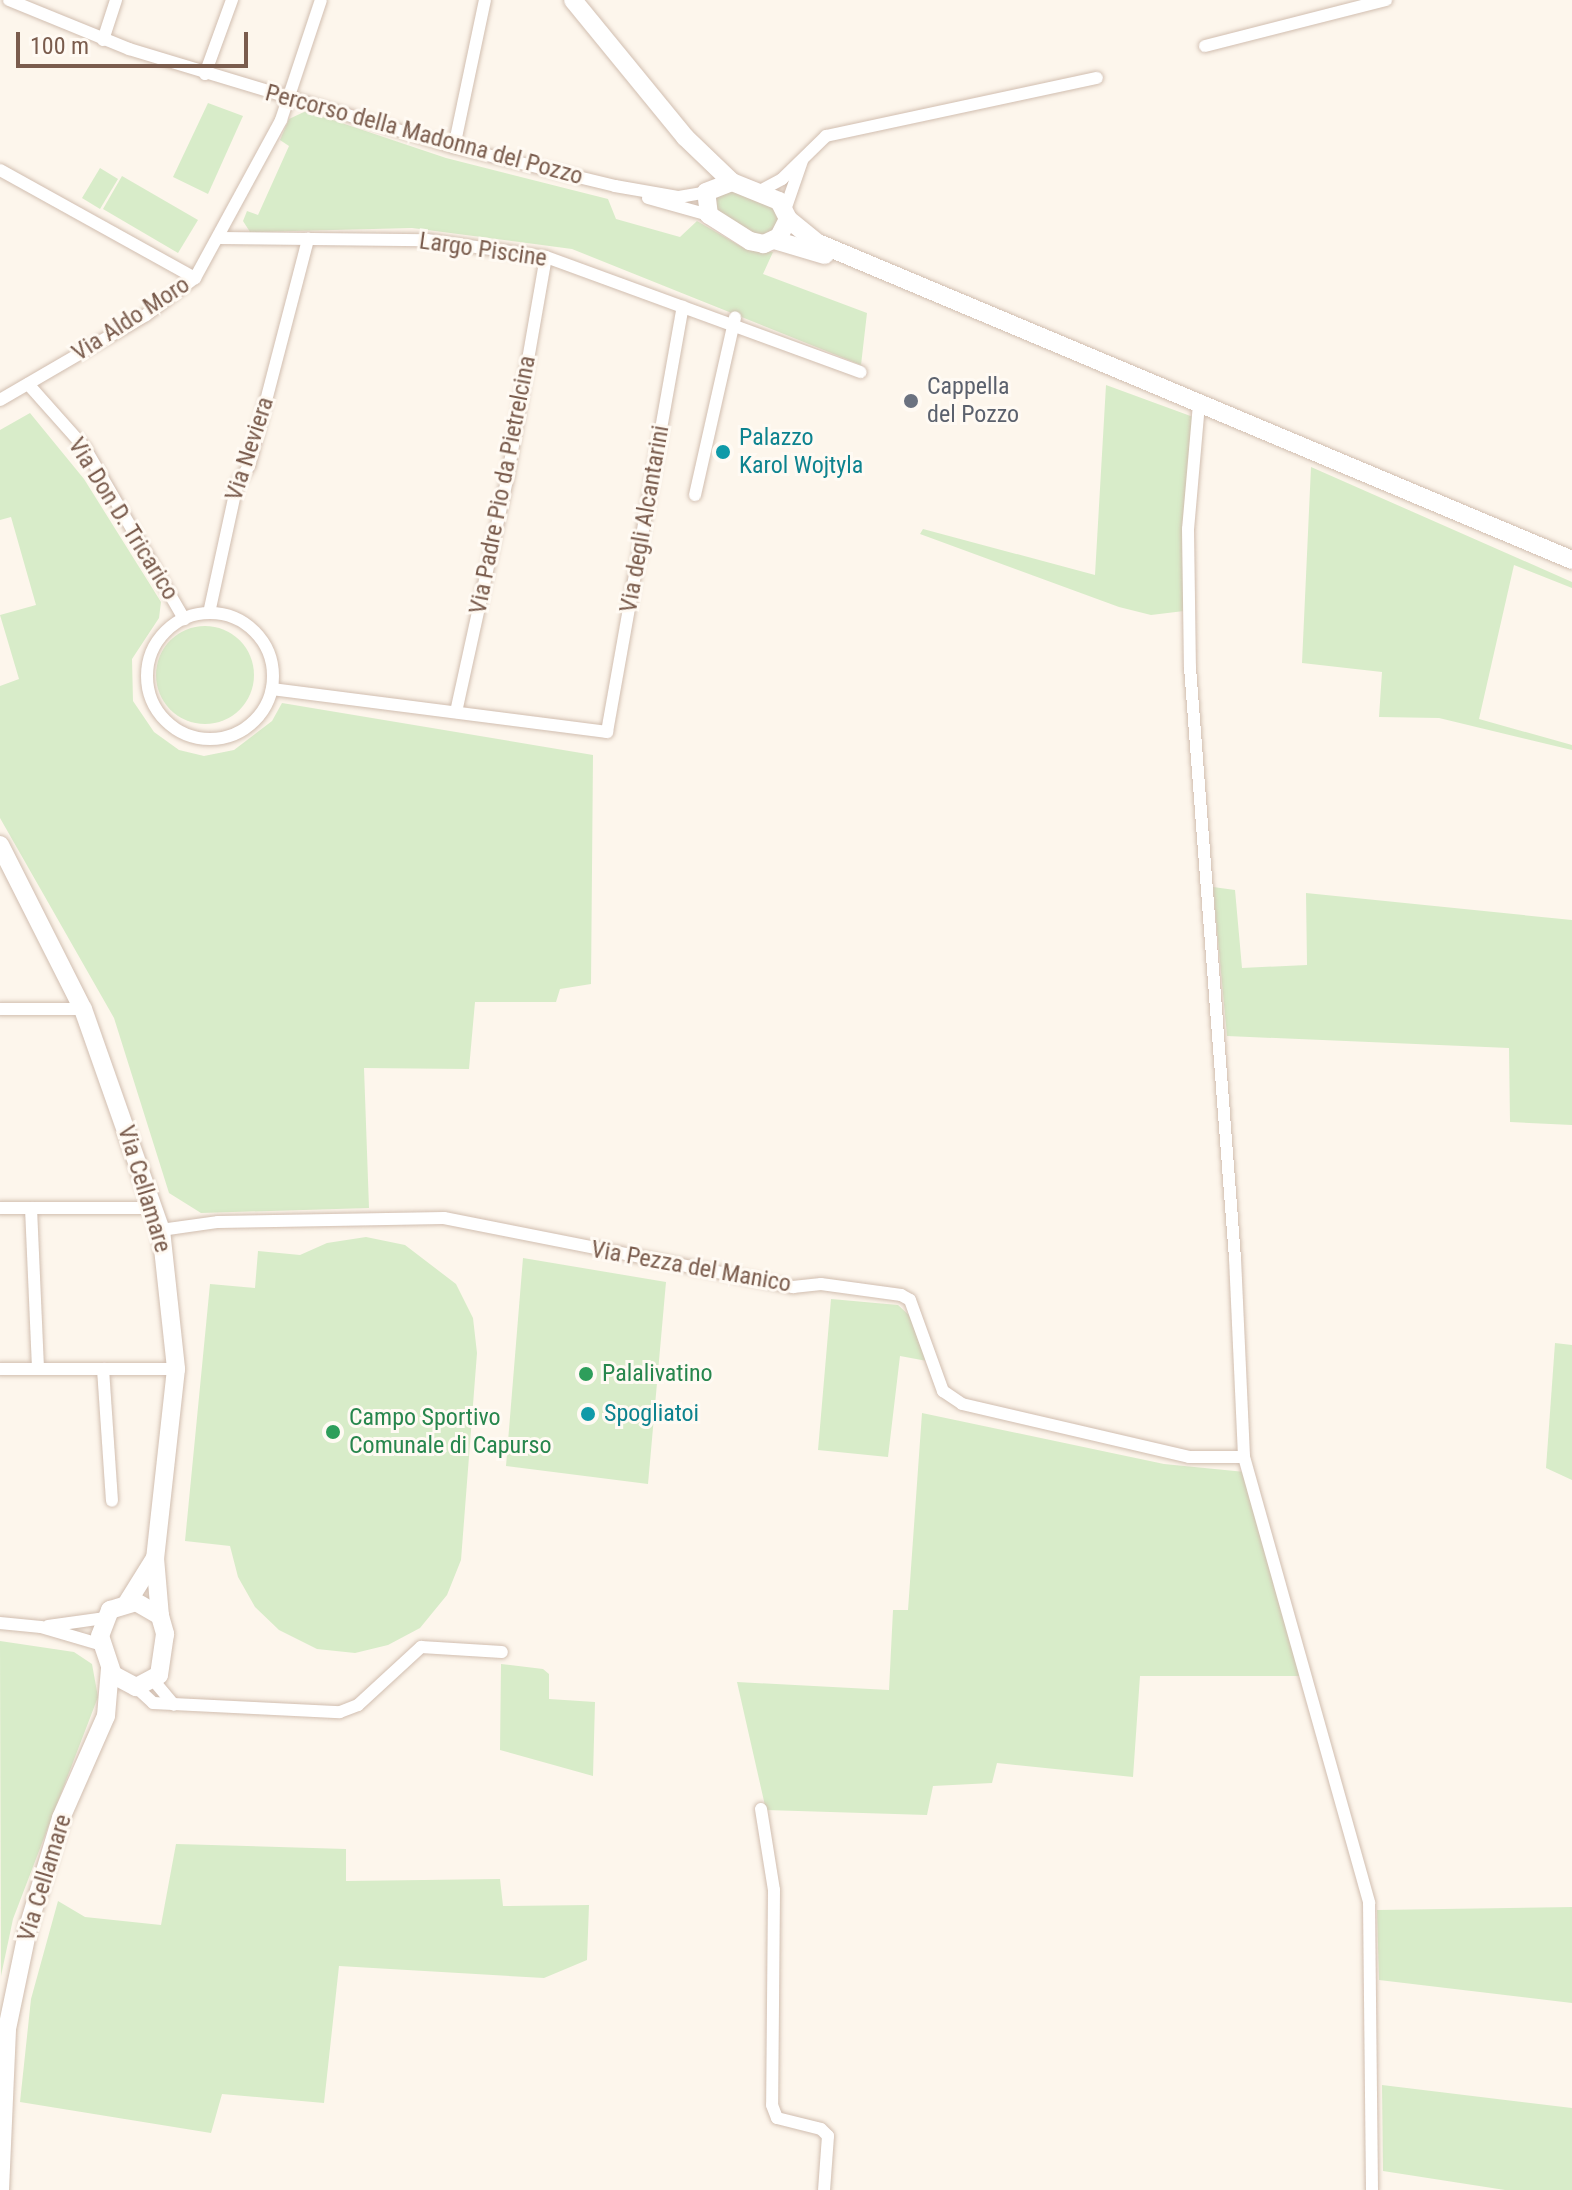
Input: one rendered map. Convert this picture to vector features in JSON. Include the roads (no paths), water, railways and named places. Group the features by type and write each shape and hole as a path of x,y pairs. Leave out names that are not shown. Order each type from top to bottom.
{"street":[{"name":"Percorso della Madonna del Pozzo","path":"9,0 103,40 205,74 454,147 615,186"},
{"path":"103,40 116,0"},
{"path":"205,74 232,0"},
{"name":"Via Aldo Moro","path":"0,400 146,315 195,278 220,238 290,99 321,0"},
{"path":"454,147 485,0"},
{"path":"573,0 685,137 732,182 758,192 818,243 1572,560"},
{"path":"1205,46 1386,0"},
{"path":"758,192 782,179 826,136 1097,78"},
{"path":"685,137 707,190 709,215"},
{"path":"774,240 786,214 803,158"},
{"path":"0,170 6,178 195,278"},
{"path":"615,186 679,197 732,182"},
{"path":"615,186 709,215 750,241 774,240 905,278"},
{"name":"Largo Piscine","path":"220,238 427,240 546,257 683,307 735,320 861,372"},
{"name":"Via Neviera","path":"209,613 237,485 249,466 308,239"},
{"name":"Via Padre Pio da Pietrelcina","path":"456,712 507,480 546,257"},
{"name":"Via degli Alcantarini","path":"456,712 607,732 683,307"},
{"path":"695,495 735,320"},
{"name":"Via Don D. Tricarico","path":"28,384 85,448 184,619"},
{"path":"1199,404 1188,529 1190,667 1235,1258 1244,1457 1369,1903 1372,2190"},
{"path":"209,613 228,615 259,636 269,652 272,689 257,717 231,735 210,739 170,725 152,699 147,668 154,648 184,619 209,613"},
{"path":"272,689 456,712"},
{"name":"Via Cellamare","path":"0,845 83,1009 161,1230 176,1369 155,1558 160,1616 165,1634 164,1660 145,1684 106,1716"},
{"path":"0,1009 83,1009"},
{"path":"0,1208 154,1208"},
{"path":"31,1208 38,1369"},
{"name":"Via Pezza del Manico","path":"161,1230 218,1222 444,1218 793,1287 821,1284 901,1295 910,1300 943,1391 962,1404 1189,1457 1244,1457"},
{"path":"0,1369 176,1369"},
{"path":"103,1369 112,1501"},
{"name":"Via Cellamare","path":"0,2190 7,2029 29,1924 61,1818 106,1716 110,1668 102,1645 105,1618 127,1603 155,1558"},
{"path":"127,1603 145,1605 160,1616"},
{"path":"41,1627 105,1618"},
{"path":"0,1623 41,1627 102,1645"},
{"path":"145,1684 153,1703 340,1712 358,1705 421,1647 502,1652"},
{"path":"110,1668 119,1681 145,1684 174,1705"},
{"path":"761,1809 774,1890 772,2105 777,2118 821,2129 828,2136 824,2190"}],"place":[{"name":"Cappella del Pozzo","path":"911,401"},
{"name":"Palazzo Karol Wojtyla","path":"723,452"},
{"name":"Palalivatino","path":"586,1374"},
{"name":"Spogliatoi","path":"588,1414"},
{"name":"Campo Sportivo Comunale di Capurso","path":"333,1432"}]}
